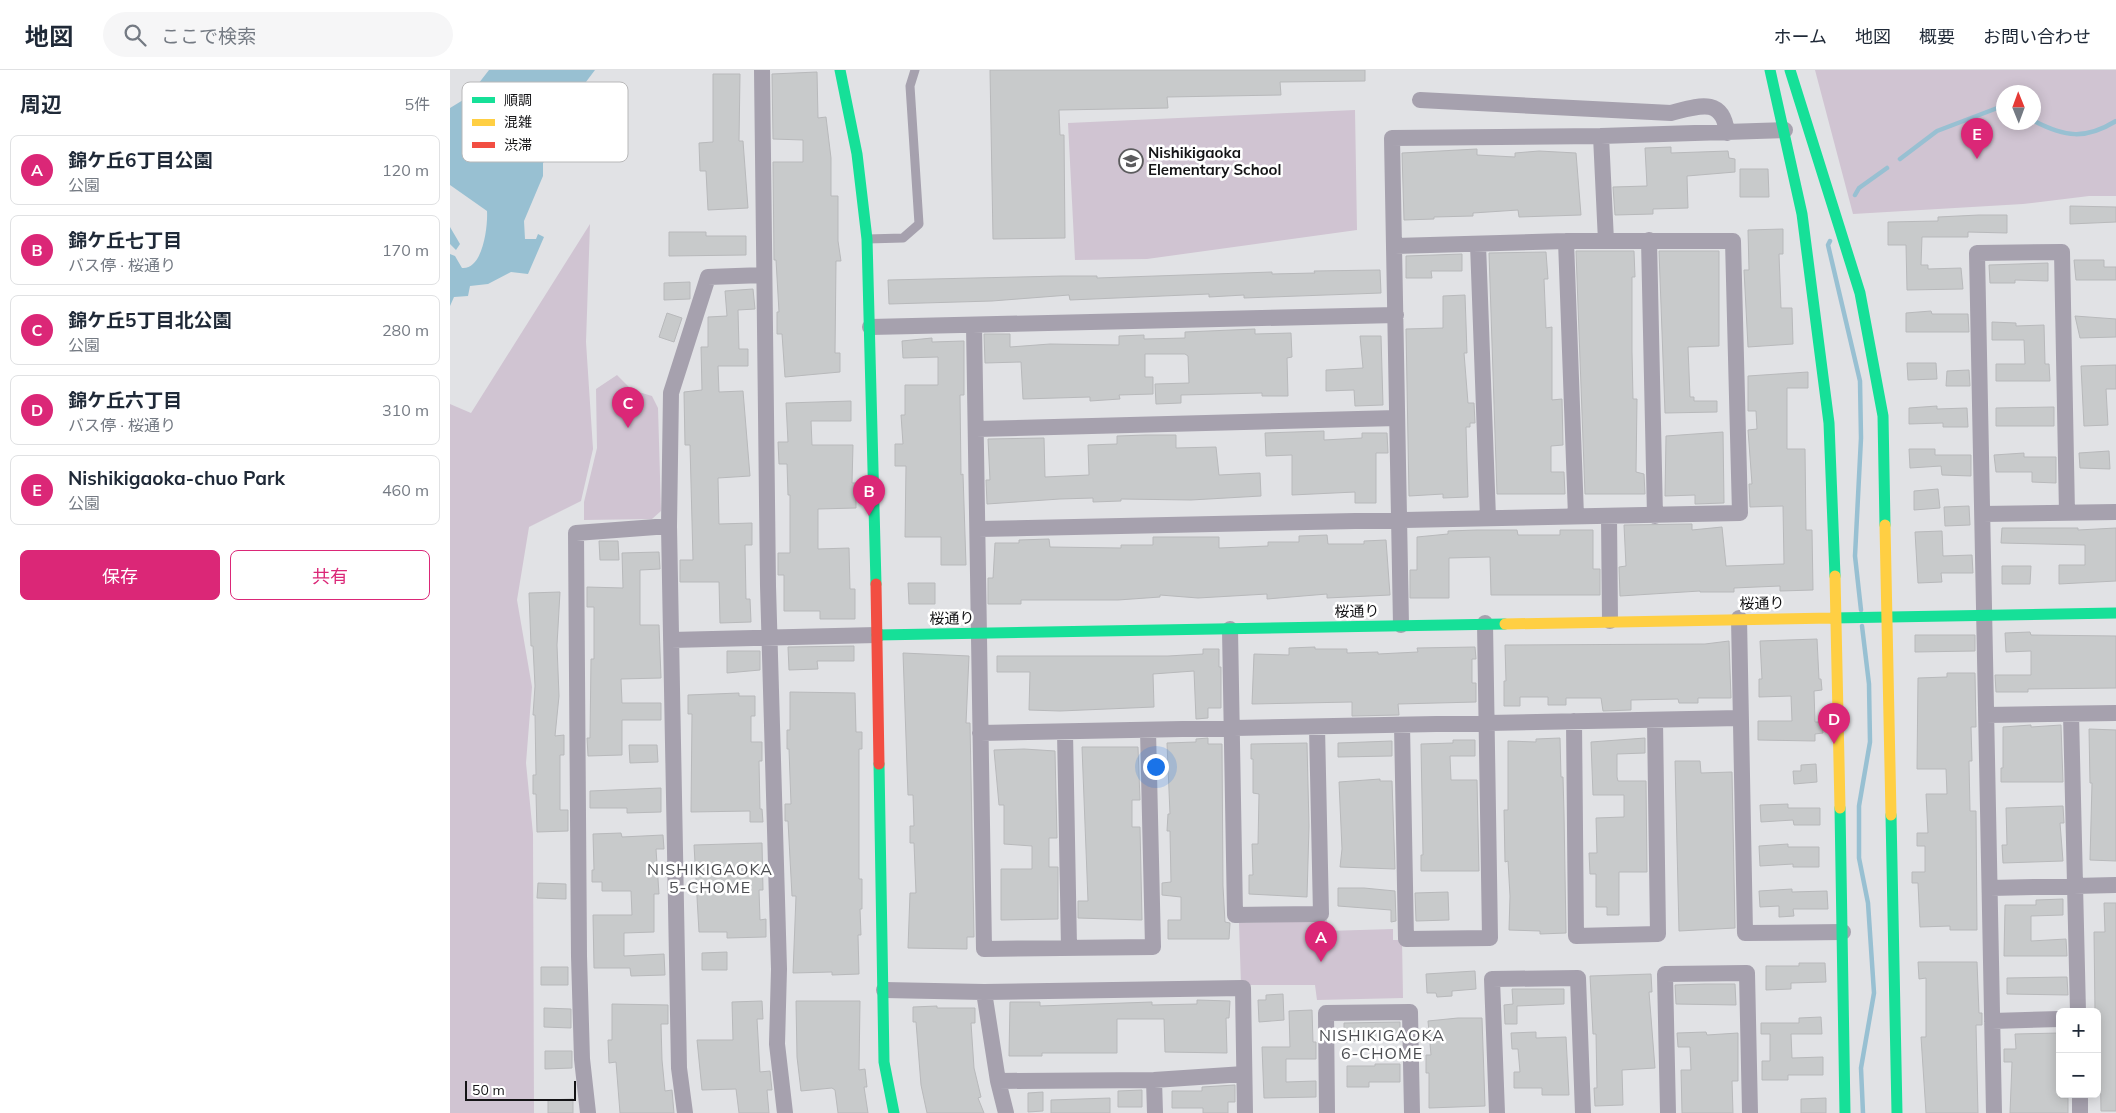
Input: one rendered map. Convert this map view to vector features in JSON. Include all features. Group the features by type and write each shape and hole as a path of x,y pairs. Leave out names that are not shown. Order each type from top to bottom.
{"street":[{"path":"762,70 771,639 779,951 777,1044 785,1113"},
{"path":"840,70 858,154 867,239 877,635 879,850 884,990 884,1062 894,1113"},
{"path":"1770,70 1785,130 1802,214 1829,423 1841,618 1845,1113"},
{"path":"1790,70 1860,293 1883,416 1882,617 1897,1113"},
{"path":"1420,100 1671,113 1707,105 1717,109 1724,117 1727,133"},
{"path":"1401,624 1392,138 1601,136 1785,130"},
{"path":"1601,136 1606,241"},
{"path":"1649,240 1655,516"},
{"path":"978,529 1740,514 1733,241 1566,241 1395,246"},
{"path":"1566,241 1576,516"},
{"path":"1478,244 1488,518"},
{"path":"1994,1113 1984,514 1977,253 2062,252 2067,513"},
{"path":"685,1113 679,1068 669,526 670,393 708,277 764,275"},
{"path":"870,327 1396,315"},
{"path":"974,325 984,949 1153,947 1148,730"},
{"path":"976,429 1397,418"},
{"path":"1984,514 2116,512"},
{"path":"1608,517 1610,621"},
{"path":"588,1113 582,1059 579,956 576,533 669,526"},
{"path":"1882,617 2116,613"},
{"name":"桜通り","path":"877,635 1401,624 1882,617"},
{"path":"1738,618 1745,933 1843,932"},
{"path":"1402,725 1406,939 1490,938 1485,623"},
{"path":"1230,628 1235,915 1321,914 1317,727"},
{"path":"671,640 877,635"},
{"path":"1986,715 2116,713"},
{"path":"2071,714 2078,1008"},
{"path":"980,733 1740,718"},
{"path":"1574,722 1576,936 1594,936 1658,934 1655,720"},
{"path":"1066,732 1069,948"},
{"path":"1990,888 2116,885"},
{"path":"1668,1113 1665,974 1747,973 1750,1113"},
{"path":"1497,1113 1492,978 1578,978 1583,1113"},
{"path":"884,990 984,992 1243,988 1245,1113"},
{"path":"984,992 998,1081 1006,1113"},
{"path":"1327,1113 1326,1012 1410,1012 1412,1113"},
{"path":"1992,1021 2056,1018"},
{"path":"998,1081 1154,1080 1244,1074"},
{"path":"1154,1080 1155,1113"},
{"path":"2080,1098 2080,1113"}],"lane":[{"path":"867,239 902,238 919,224 910,86 915,70"}],"shaded area":[{"path":"1815,70 2116,70 2116,196 2089,196 2023,204 1853,214"},
{"path":"1355,110 1357,230 1147,259 1075,260 1068,123"},
{"path":"590,224 586,342 593,449 581,501 529,527 517,600 532,687 526,763 533,834 534,1113 450,1113 450,404 471,413"},
{"path":"617,375 632,390 652,396 658,408 661,511 652,519 584,520 584,502 597,448 596,389"},
{"path":"1327,920 1327,931 1393,929 1393,940 1402,940 1403,998 1317,1000 1315,985 1241,985 1239,923"}],"water":[{"path":"489,70 595,70 586,82 480,82"},
{"path":"462,101 462,162 544,162 543,176 524,221 525,239 536,239 538,234 544,237 528,274 511,272 488,284 470,286 468,296 454,297 450,306 450,254 455,256 462,268 469,267 475,262 483,246 487,211 450,185 450,108"},
{"path":"450,227 460,244 456,250 450,244"}],"building":[{"path":"990,70 1365,70 1365,81 1280,82 1281,95 1167,97 1168,108 1059,110 1060,135 1064,135 1065,238 993,239"},
{"path":"817,72 818,118 826,117 831,158 831,196 838,196 838,241 841,261 836,261 835,353 840,353 840,372 785,377 782,334 777,334 777,312 779,312 776,260 774,260 773,162 803,162 803,140 773,139 772,74"},
{"path":"713,74 740,74 739,141 743,141 748,208 708,210 706,171 700,171 699,143 713,142"},
{"path":"1671,147 1671,153 1728,151 1729,158 1735,159 1735,172 1687,176 1688,208 1653,209 1653,214 1615,215 1613,187 1647,186 1645,148"},
{"path":"1477,149 1477,155 1515,157 1515,153 1539,151 1576,153 1581,215 1519,217 1518,210 1473,213 1473,216 1404,220 1402,153"},
{"path":"1740,169 1768,169 1769,197 1740,197"},
{"path":"2070,206 2116,207 2116,222 2070,224"},
{"path":"2007,215 2007,233 1968,232 1968,237 1922,237 1921,265 1928,265 1928,269 1961,268 1963,289 1907,290 1906,245 1888,245 1888,222 1938,221 1938,217"},
{"path":"1783,229 1783,254 1779,254 1781,308 1792,308 1793,344 1748,347 1744,270 1749,270 1748,230"},
{"path":"669,232 706,232 706,236 746,236 746,255 669,256"},
{"path":"1576,251 1634,251 1635,277 1632,277 1632,352 1633,399 1637,399 1636,472 1644,474 1645,494 1585,494"},
{"path":"1659,251 1719,251 1719,346 1688,347 1690,397 1694,397 1694,401 1717,401 1717,412 1665,413"},
{"path":"1546,252 1548,279 1544,279 1546,328 1552,327 1552,400 1562,399 1563,445 1551,446 1551,472 1564,472 1565,494 1497,494 1489,253"},
{"path":"1462,254 1462,271 1431,271 1432,278 1406,278 1406,256"},
{"path":"2074,260 2104,260 2104,267 2116,267 2116,280 2076,280"},
{"path":"2048,263 2048,281 2015,280 2015,283 1990,283 1989,265"},
{"path":"1380,270 1381,293 1244,298 1244,295 1209,297 1209,294 1070,300 1069,295 992,301 889,304 888,280 1062,276 1097,276 1097,278"},
{"path":"690,282 690,299 664,300 664,283"},
{"path":"753,289 755,309 738,310 739,349 748,349 748,366 718,366 719,392 743,391 750,476 718,478 719,524 752,523 752,545 745,545 746,599 750,599 751,622 720,623 719,582 680,582 680,560 693,560 690,445 685,445 684,392 702,390 701,347 708,347 708,317 727,316 725,291"},
{"path":"1465,295 1467,353 1464,353 1468,403 1474,403 1475,423 1470,423 1470,427 1466,427 1468,497 1443,498 1443,494 1409,496 1406,329 1443,328 1443,296"},
{"path":"1931,311 1932,314 1968,314 1969,332 1906,332 1906,313"},
{"path":"667,313 682,318 674,342 659,337"},
{"path":"2075,316 2116,319 2116,337 2080,338"},
{"path":"1992,322 2016,323 2016,326 2044,325 2045,364 2049,364 2050,381 1996,381 1996,364 2025,364 2024,340 1992,340"},
{"path":"1255,329 1255,334 1291,333 1292,357 1287,358 1288,396 1262,396 1262,393 1181,395 1181,403 1156,404 1155,384 1189,383 1188,356 1185,354 1145,354 1145,377 1153,377 1153,394 1119,395 1120,399 1090,401 1090,397 1023,399 1021,362 985,363 984,334 1010,334 1010,347 1050,344 1119,345 1119,336 1144,335 1144,339 1185,338 1185,332"},
{"path":"1360,336 1381,336 1383,405 1355,406 1354,390 1326,391 1326,370 1363,368"},
{"path":"932,338 932,342 964,341 964,395 960,395 961,475 963,474 966,565 941,565 941,537 905,537 906,466 895,466 895,444 903,444 901,415 905,415 905,385 938,385 938,357 903,358 902,341"},
{"path":"1907,363 1936,363 1937,379 1908,380"},
{"path":"2116,365 2116,389 2106,389 2108,425 2084,426 2081,366"},
{"path":"1969,370 1970,386 1946,386 1947,371"},
{"path":"1808,372 1808,388 1787,388 1787,449 1805,449 1806,530 1812,530 1813,590 1780,591 1780,586 1734,588 1734,592 1700,591 1620,596 1619,567 1626,566 1624,525 1692,524 1692,530 1722,527 1726,566 1784,564 1783,506 1750,507 1749,484 1752,484 1748,430 1757,429 1756,411 1748,411 1748,376"},
{"path":"851,401 851,421 811,421 812,445 853,445 852,483 856,483 856,508 818,509 818,549 849,548 850,589 855,589 855,619 820,619 820,611 784,611 784,575 778,575 778,553 790,553 790,495 788,495 787,464 779,464 778,442 788,442 786,403"},
{"path":"1937,406 1937,409 1967,408 1968,427 1943,427 1943,423 1909,424 1909,408"},
{"path":"2054,407 2054,426 1996,426 1996,408"},
{"path":"1324,431 1324,440 1362,438 1362,433 1387,433 1388,453 1376,453 1376,503 1355,503 1355,492 1292,495 1292,455 1266,456 1265,433"},
{"path":"1723,432 1724,503 1695,504 1695,495 1665,496 1666,436"},
{"path":"1176,435 1176,448 1216,447 1219,475 1260,473 1261,496 1191,500 1121,499 1121,501 1093,502 1093,498 987,504 986,480 990,480 988,439 1044,438 1045,477 1089,475 1088,445 1117,444 1117,436"},
{"path":"1909,449 1935,449 1935,455 1971,455 1971,476 1942,475 1941,466 1910,468"},
{"path":"2109,451 2110,469 2080,468 2079,453"},
{"path":"2024,453 2024,457 2056,457 2056,483 2032,482 2032,472 1996,472 1994,455"},
{"path":"1938,489 1940,508 1914,510 1914,491"},
{"path":"1969,506 1970,525 1945,526 1944,507"},
{"path":"2002,528 2078,528 2078,530 2116,528 2116,581 2059,584 2059,565 2085,565 2085,545 2001,543"},
{"path":"1517,530 1518,535 1560,535 1560,530 1593,530 1593,569 1600,569 1600,595 1491,595 1490,557 1449,558 1449,598 1410,598 1410,570 1417,570 1417,537 1448,534 1448,531"},
{"path":"1942,531 1943,556 1972,555 1973,573 1941,573 1942,582 1918,583 1915,532"},
{"path":"1327,535 1328,544 1364,544 1364,541 1386,540 1390,595 1327,598 1327,594 1267,599 1267,594 1198,598 1160,595 1160,597 1118,600 1021,600 1021,604 988,604 988,578 993,578 995,543 1019,543 1019,540 1049,539 1050,547 1121,548 1121,545 1153,545 1153,537 1219,537 1219,548 1268,546 1268,542 1299,542 1299,536"},
{"path":"599,541 618,541 619,560 600,560"},
{"path":"659,552 660,569 640,570 640,625 659,625 661,678 621,679 622,703 661,703 661,720 622,720 622,755 588,756 587,738 590,738 591,659 594,659 594,607 587,607 587,587 623,588 622,553"},
{"path":"2002,566 2031,566 2030,584 2002,584"},
{"path":"908,583 935,583 935,604 909,604"},
{"path":"560,592 557,645 559,696 555,736 564,735 564,755 560,755 560,810 568,810 568,831 537,832 536,794 533,794 533,775 536,775 535,715 533,715 535,686 529,593"},
{"path":"2030,632 2031,635 2116,636 2116,688 2028,689 2028,692 1996,692 1995,675 2031,675 2031,651 2006,652 2005,633"},
{"path":"1915,635 1975,635 1975,651 1915,652"},
{"path":"1817,639 1819,679 1821,679 1822,690 1814,691 1815,722 1822,722 1823,733 1815,734 1815,741 1758,740 1758,721 1792,721 1791,696 1759,697 1759,679 1762,679 1760,641"},
{"path":"1729,641 1731,698 1698,698 1698,703 1679,703 1678,699 1631,700 1631,710 1603,711 1601,698 1566,698 1566,705 1548,705 1548,697 1520,697 1520,706 1504,706 1504,681 1506,681 1505,645 1705,644"},
{"path":"854,646 854,661 817,661 818,669 789,670 788,647"},
{"path":"1315,647 1315,649 1347,649 1347,653 1378,652 1378,654 1418,652 1417,648 1475,647 1476,659 1472,659 1472,683 1476,683 1476,702 1398,704 1399,715 1352,716 1352,702 1252,704 1254,654 1289,655 1289,648"},
{"path":"1203,649 1219,649 1219,667 1221,667 1221,708 1208,708 1208,718 1196,719 1194,671 1153,674 1154,707 1060,711 1029,710 1030,672 997,672 997,656 1168,656 1203,654"},
{"path":"727,651 760,651 760,670 727,673"},
{"path":"903,653 969,656 966,723 970,723 974,937 967,937 967,949 908,948 910,893 916,893 914,843 910,843 910,826 914,826 913,795 908,795"},
{"path":"1947,673 1975,673 1976,727 1971,727 1972,761 1969,761 1970,811 1976,811 1977,930 1950,930 1950,926 1920,927 1918,883 1912,883 1912,872 1925,872 1925,846 1917,846 1917,833 1928,833 1926,794 1947,794 1946,769 1917,769 1918,678 1947,677"},
{"path":"790,692 855,693 856,732 862,732 862,749 859,749 859,879 862,879 862,909 860,909 861,935 858,935 859,974 832,975 832,972 793,973 796,896 792,896 788,821 785,821 785,804 791,804 789,749 787,749 787,730 790,730"},
{"path":"739,693 739,696 755,696 755,716 751,716 751,742 762,742 762,761 759,761 760,809 762,809 763,822 750,822 750,811 691,812 692,714 688,714 688,695"},
{"path":"2031,725 2031,727 2061,725 2063,782 2001,782 2003,727"},
{"path":"2089,729 2116,730 2116,861 2090,860 2092,783 2090,783"},
{"path":"1208,738 1208,744 1222,744 1223,886 1225,922 1230,923 1229,939 1168,939 1168,920 1181,920 1181,897 1162,895 1162,883 1171,882 1170,831 1167,831 1168,814 1170,814 1167,743 1196,742 1196,739"},
{"path":"1560,738 1561,777 1563,777 1566,933 1540,934 1540,931 1509,930 1510,896 1508,861 1505,862 1504,810 1508,810 1508,741 1536,742 1536,739"},
{"path":"1645,738 1645,753 1617,754 1617,777 1618,781 1646,781 1647,872 1619,872 1619,915 1607,915 1607,907 1596,907 1596,874 1590,874 1589,853 1597,853 1596,818 1624,817 1624,795 1593,795 1591,742"},
{"path":"1453,740 1475,740 1475,756 1450,756 1451,780 1477,780 1479,871 1421,871 1421,855 1423,855 1421,744 1453,743"},
{"path":"1392,741 1392,756 1338,757 1338,743"},
{"path":"1307,743 1309,826 1307,897 1249,894 1249,875 1253,875 1252,844 1258,844 1259,794 1253,793 1251,744"},
{"path":"629,745 657,745 658,762 630,763"},
{"path":"1082,747 1138,747 1140,800 1132,800 1132,827 1140,827 1142,920 1078,918 1078,901 1088,901"},
{"path":"994,750 1055,751 1057,838 1049,838 1049,867 1058,867 1058,919 1001,920 1001,869 1032,869 1032,846 1004,844 1004,805 999,805"},
{"path":"1675,761 1700,761 1701,773 1732,772 1735,928 1679,931"},
{"path":"1816,764 1817,782 1794,784 1793,771 1801,771 1801,765"},
{"path":"1380,779 1380,781 1392,781 1395,869 1340,867 1342,849 1339,782"},
{"path":"661,788 661,812 627,813 627,808 590,808 590,791"},
{"path":"1788,804 1788,808 1820,808 1820,825 1794,825 1793,820 1761,822 1760,805"},
{"path":"2063,806 2064,823 2060,823 2063,861 2003,863 2002,845 2007,845 2006,808"},
{"path":"621,833 622,837 663,835 664,849 656,849 659,894 654,894 654,932 624,933 624,956 664,954 665,975 631,976 630,968 594,968 593,915 632,915 631,891 602,891 602,882 592,882 592,870 594,870 593,834"},
{"path":"762,843 763,890 759,890 760,920 766,919 766,937 727,938 727,932 699,932 694,845"},
{"path":"1788,844 1788,847 1819,847 1819,867 1793,867 1793,864 1760,866 1759,846"},
{"path":"538,883 566,884 566,899 537,898"},
{"path":"1338,888 1395,891 1396,921 1391,922 1391,910 1338,906"},
{"path":"1792,889 1792,892 1827,891 1828,909 1793,909 1794,916 1779,917 1779,906 1760,907 1759,891"},
{"path":"1448,892 1449,920 1416,921 1415,893"},
{"path":"2063,899 2063,915 2031,916 2031,941 2066,939 2067,956 2004,956 2005,905 2036,905 2036,900"},
{"path":"2104,903 2116,903 2116,1111 2101,1111 2101,1008 2095,1008 2094,932 2105,932"},
{"path":"727,952 727,970 702,970 702,953"},
{"path":"1918,962 1977,962 1979,1013 1982,1013 1982,1025 1976,1025 1978,1113 1926,1113 1921,1037 1926,1037 1926,978 1919,979"},
{"path":"1799,963 1825,963 1826,982 1791,983 1791,989 1766,990 1766,966 1799,966"},
{"path":"541,967 568,967 568,985 541,985"},
{"path":"1475,971 1476,989 1452,991 1452,996 1437,997 1436,993 1427,993 1426,974"},
{"path":"1651,974 1652,992 1649,992 1655,1068 1622,1070 1623,1105 1595,1106 1594,1088 1597,1088 1596,1034 1593,1034 1590,976"},
{"path":"2067,977 2068,995 2007,994 2007,978"},
{"path":"1735,984 1736,1005 1676,1004 1675,985"},
{"path":"1512,989 1564,989 1564,1004 1517,1006 1517,1024 1505,1024 1504,1005 1513,1004"},
{"path":"1283,994 1284,1020 1259,1022 1258,1000 1266,1000 1266,995"},
{"path":"1197,1000 1230,1001 1229,1018 1226,1018 1227,1053 1165,1052 1164,1019 1117,1019 1117,1053 1042,1053 1042,1056 1009,1056 1010,1002 1040,1002 1040,1006 1152,1002 1152,1005 1197,1004"},
{"path":"762,1001 763,1019 757,1019 760,1072 770,1071 772,1090 767,1090 769,1113 739,1113 736,1089 702,1090 697,1040 733,1040 732,1002"},
{"path":"796,1001 860,1001 859,1070 865,1069 867,1087 864,1087 868,1113 838,1113 835,1090 832,1088 801,1091 797,1057"},
{"path":"612,1004 668,1005 668,1024 661,1024 662,1060 665,1091 672,1090 674,1113 620,1113 616,1062 609,1063 608,1040 612,1040"},
{"path":"937,1006 937,1008 975,1008 975,1023 971,1023 974,1068 981,1097 978,1098 984,1113 927,1113 921,1085 916,1022 913,1022 913,1007"},
{"path":"544,1008 571,1009 571,1028 544,1027"},
{"path":"1312,1010 1313,1042 1316,1042 1316,1059 1286,1059 1286,1082 1316,1081 1316,1097 1264,1098 1262,1047 1290,1047 1289,1011"},
{"path":"1821,1017 1822,1034 1791,1034 1792,1058 1823,1057 1823,1075 1788,1075 1788,1080 1762,1080 1762,1061 1770,1061 1770,1034 1761,1034 1761,1023 1799,1023 1799,1018"},
{"path":"1482,1018 1485,1106 1429,1108 1429,1073 1426,1073 1426,1055 1431,1055 1428,1021"},
{"path":"1400,1022 1400,1038 1344,1042 1344,1023"},
{"path":"1536,1032 1536,1038 1566,1037 1569,1095 1542,1095 1542,1088 1514,1088 1514,1072 1520,1072 1518,1049 1512,1049 1511,1033"},
{"path":"1706,1032 1707,1035 1738,1033 1738,1081 1732,1081 1733,1113 1682,1113 1681,1070 1691,1070 1690,1047 1678,1047 1677,1033"},
{"path":"2056,1033 2056,1098 2068,1098 2068,1113 2010,1113 2012,1062 2004,1062 2004,1049 2016,1049 2015,1034"},
{"path":"545,1051 572,1051 572,1068 545,1069"},
{"path":"1375,1064 1400,1064 1400,1082 1369,1082 1369,1087 1347,1087 1347,1066 1375,1066"},
{"path":"1235,1085 1235,1102 1228,1102 1228,1113 1203,1113 1203,1108 1172,1108 1172,1091 1202,1091 1202,1087"},
{"path":"1142,1090 1142,1107 1118,1107 1118,1091"},
{"path":"1043,1092 1043,1111 1028,1112 1028,1093"},
{"path":"1110,1098 1110,1113 1051,1113 1051,1100"},
{"path":"1826,1098 1826,1113 1801,1113 1801,1099"},
{"path":"573,1099 573,1113 548,1113 548,1100"}],"waterway":[{"path":"1900,159 1937,131 1996,109"},
{"path":"2041,124 2065,133 2085,134 2116,121"},
{"path":"1855,195 1859,188 1887,168"},
{"path":"1830,241 1828,245 1860,381 1861,438 1855,556 1861,610"},
{"path":"1862,626 1869,684 1870,742 1859,806 1859,858 1868,903 1874,993 1861,1068 1863,1113"}],"traffic: fast":[{"path":"840,70 857,154 867,239 876,584"},
{"path":"1770,70 1802,214 1829,423 1835,576"},
{"path":"1790,70 1860,293 1883,416 1885,525"},
{"path":"1832,618 2116,613"},
{"path":"877,635 1505,624"},
{"path":"879,764 884,1062 894,1113"},
{"path":"1840,808 1845,1113"},
{"path":"1891,815 1897,1113"}],"traffic: slow":[{"path":"1885,525 1891,815"},
{"path":"1835,576 1840,808"},
{"path":"1505,624 1832,618"}],"traffic: jam":[{"path":"876,584 879,764"}],"place":[{"name":"Nishikigaoka-chuo Park","path":"1977,159"},
{"name":"Nishikigaoka Elementary School","path":"1131,161"},
{"name":"錦ケ丘5丁目北公園","path":"628,428"},
{"name":"錦ケ丘七丁目","path":"869,516"},
{"name":"錦ケ丘六丁目","path":"1834,744"},
{"name":"錦ケ丘6丁目公園","path":"1321,962"}],"district":[{"name":"NISHIKIGAOKA 5-CHOME","path":"710,878"},
{"name":"NISHIKIGAOKA 6-CHOME","path":"1382,1044"}]}
